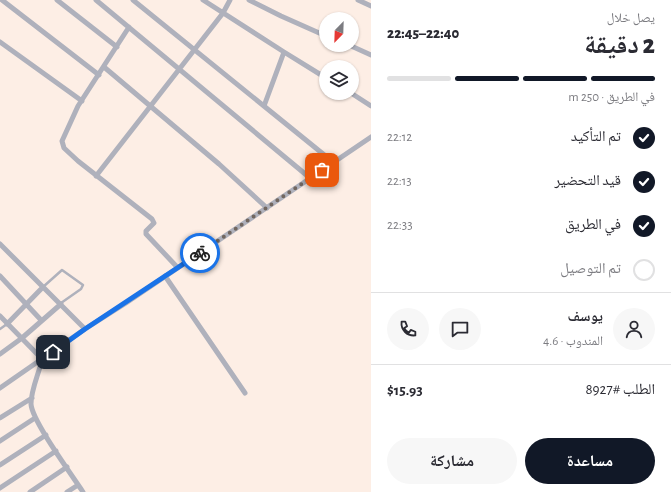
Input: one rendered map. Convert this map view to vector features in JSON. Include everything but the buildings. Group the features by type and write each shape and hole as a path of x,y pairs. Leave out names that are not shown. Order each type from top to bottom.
{"street":[{"path":"2,0 98,75"},
{"path":"57,0 116,47"},
{"path":"96,0 310,178"},
{"path":"133,0 333,162"},
{"path":"203,0 319,74"},
{"path":"249,0 319,33"},
{"path":"358,0 371,6"},
{"path":"96,176 223,12 228,1"},
{"path":"129,27 82,101 62,142 67,152 152,219 154,223 146,231 146,234 178,268"},
{"path":"0,42 82,101"},
{"path":"359,50 371,55"},
{"path":"264,106 284,52"},
{"path":"104,67 219,164 267,208"},
{"path":"359,98 371,106"},
{"path":"0,388 85,329 371,137"},
{"path":"0,244 85,329"},
{"path":"0,276 41,320"},
{"path":"166,276 245,393"},
{"path":"7,324 43,287"},
{"path":"0,354 22,338 61,304"},
{"path":"0,316 42,359"},
{"path":"42,359 32,398 32,412 83,492"},
{"path":"0,418 32,398"},
{"path":"0,441 35,418"},
{"path":"0,465 46,435"},
{"path":"0,488 56,451"},
{"path":"30,492 67,467"},
{"path":"67,492 78,485"}],"lane":[{"path":"43,287 62,270 83,285 81,289 61,304"},
{"path":"0,329 7,324"}],"way so far":[{"path":"200,253 322,170"}],"route":[{"path":"53,352 85,329 200,253"}]}
